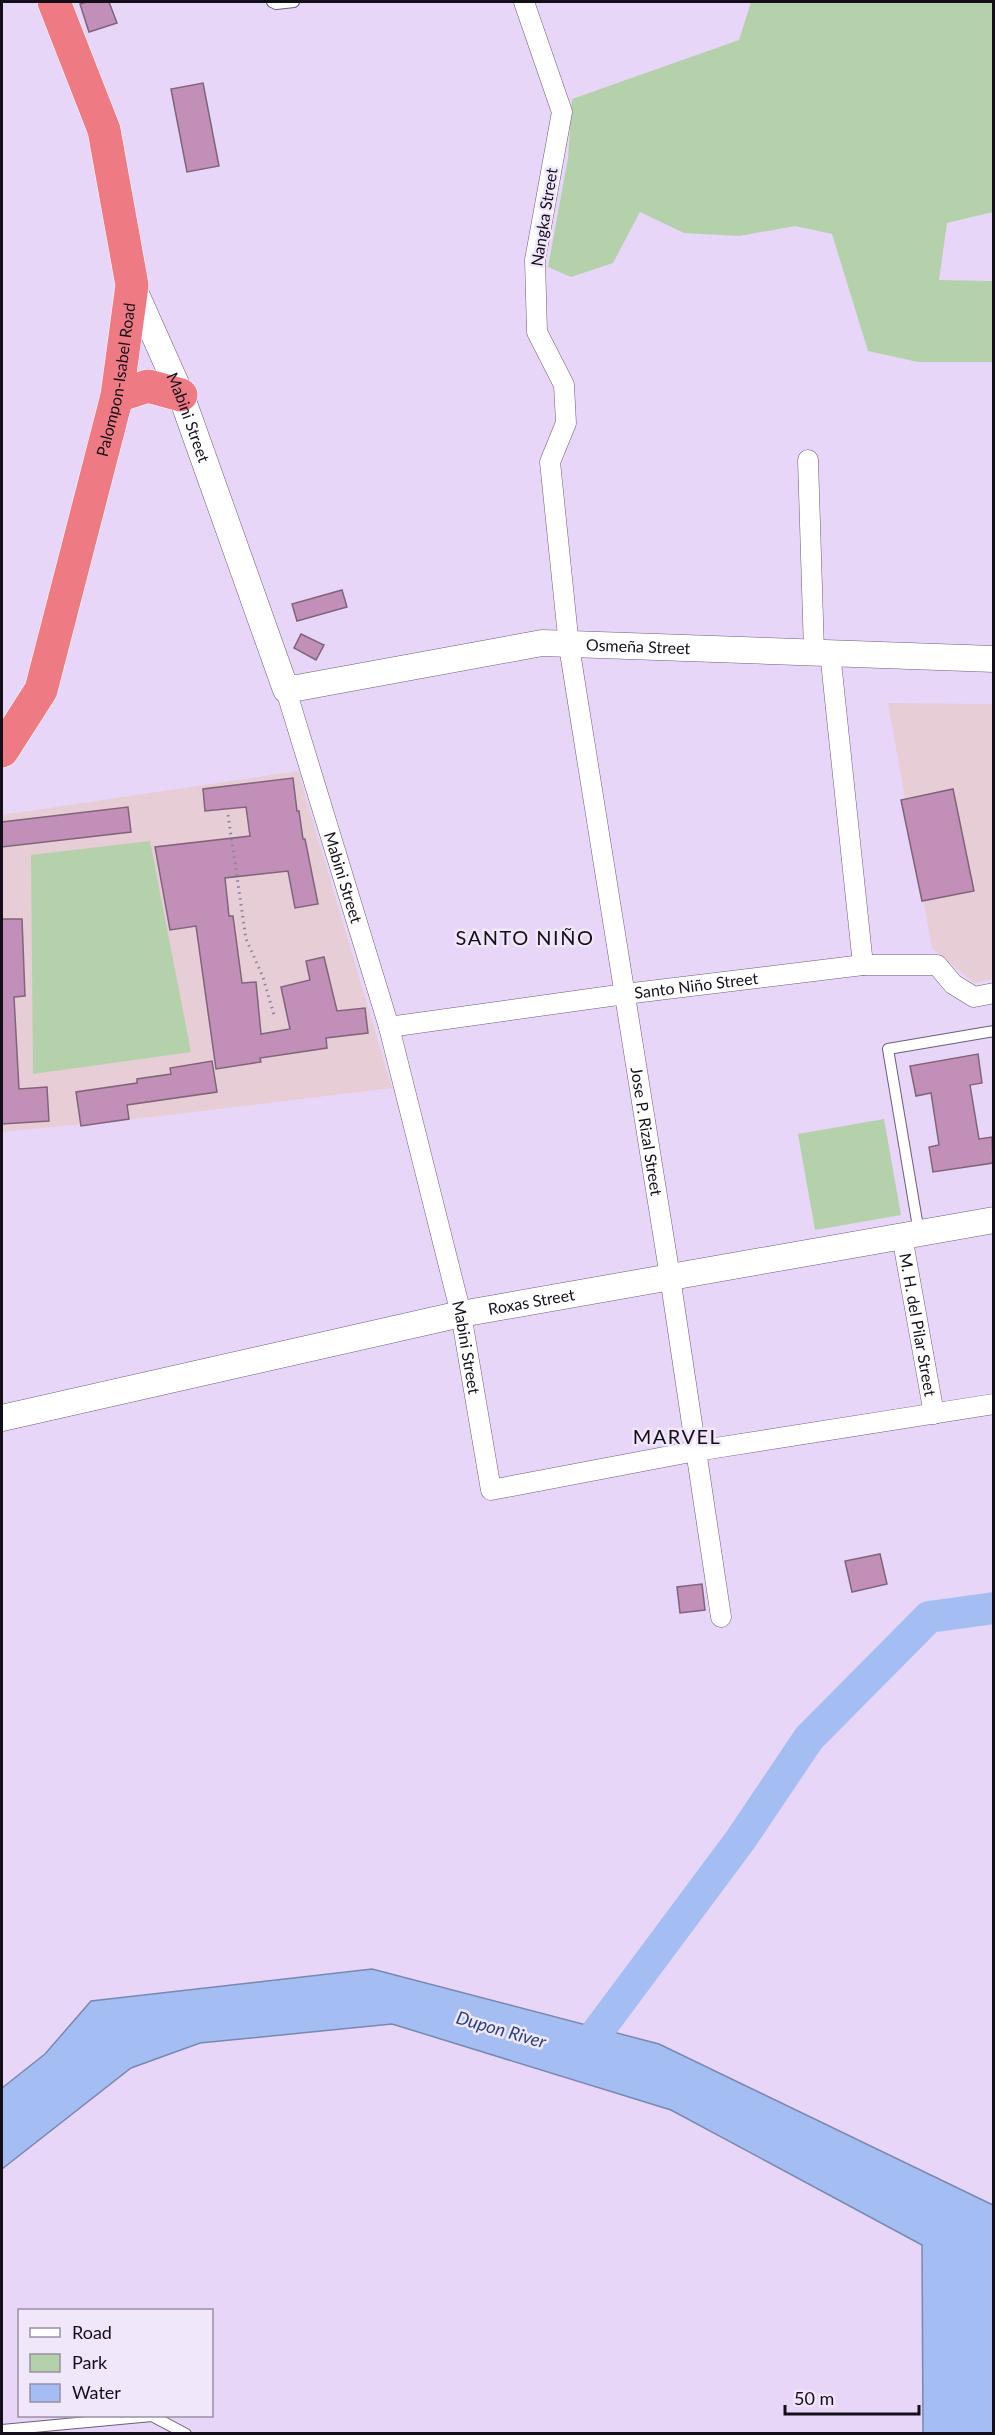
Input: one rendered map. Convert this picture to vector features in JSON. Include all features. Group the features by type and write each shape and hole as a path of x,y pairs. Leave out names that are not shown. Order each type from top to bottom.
{"highway":[{"name":"Palompon-Isabel Road","path":"2,751 41,690 117,396 132,285 104,129 54,2"},
{"path":"117,396 148,387 181,395"}],"street":[{"name":"Nangka Street","path":"524,2 562,112 535,260 537,332 564,385 566,423 550,462 569,646"},
{"name":"Mabini Street","path":"132,285 181,395 286,690 389,1028 460,1314 492,1490 696,1450"},
{"path":"808,460 822,652 863,965"},
{"name":"Osmeña Street","path":"286,690 542,643 569,646 993,659"},
{"name":"Jose P. Rizal Street","path":"569,646 670,1277 721,1617"},
{"name":"Santo Niño Street","path":"389,1028 625,994 863,965 937,964 953,984 974,997 993,993"},
{"name":"Roxas Street","path":"2,1418 460,1314 993,1221"},
{"name":"M. H. del Pilar Street","path":"910,1235 934,1414"},
{"path":"696,1450 993,1404"}],"lane":[{"path":"272,2 276,4 294,2"},
{"path":"910,1235 888,1049 993,1031"},
{"path":"2,2430 141,2417"},
{"path":"154,2417 186,2433"}],"path":[{"path":"228,815 246,939 262,977 274,1015"}],"shaded area":[{"path":"888,703 993,704 993,979 974,983 932,948"},
{"path":"298,771 392,1088 143,1118 2,1132 2,815"}],"green space":[{"path":"751,2 993,2 993,212 947,223 939,280 993,281 993,362 918,362 868,351 832,234 795,226 739,236 684,233 640,212 613,263 571,277 548,267 568,158 572,99 739,40"},
{"path":"150,841 191,1052 33,1074 31,855"},
{"path":"884,1119 901,1215 815,1230 798,1134"}],"water":[{"name":"Dupon River","path":"372,1969 659,2044 993,2205 993,2433 923,2433 922,2245 671,2110 392,2024 200,2043 131,2068 2,2169 2,2088 45,2054 91,2001"}],"building":[{"path":"109,2 117,23 89,32 80,4"},
{"path":"203,83 219,166 187,172 171,89"},
{"path":"342,590 347,607 297,621 292,604"},
{"path":"301,634 324,645 316,660 294,648"},
{"path":"293,778 297,811 299,811 318,904 295,908 288,871 225,878 229,916 233,916 242,983 256,982 261,1034 290,1029 281,987 310,980 306,961 324,957 337,1011 365,1008 368,1033 326,1038 327,1048 260,1058 261,1062 216,1069 196,926 170,930 155,847 250,836 246,807 205,811 203,789"},
{"path":"953,789 974,891 922,901 901,800"},
{"path":"128,807 131,832 2,847 2,822"},
{"path":"2,919 22,919 25,996 14,997 19,1089 47,1087 49,1121 2,1124"},
{"path":"978,1054 982,1083 970,1085 979,1139 992,1137 993,1163 933,1172 929,1147 939,1145 931,1093 916,1096 910,1066"},
{"path":"212,1061 217,1092 127,1105 129,1119 81,1126 76,1092 137,1083 137,1079 171,1074 170,1068"},
{"path":"880,1554 887,1584 852,1592 845,1561"},
{"path":"702,1584 705,1610 680,1613 677,1587"}],"waterway":[{"path":"581,2054 741,1839 809,1738 929,1617 994,1608"}],"district":[{"name":"SANTO NIÑO","path":"525,938"},
{"name":"MARVEL","path":"677,1437"}]}
